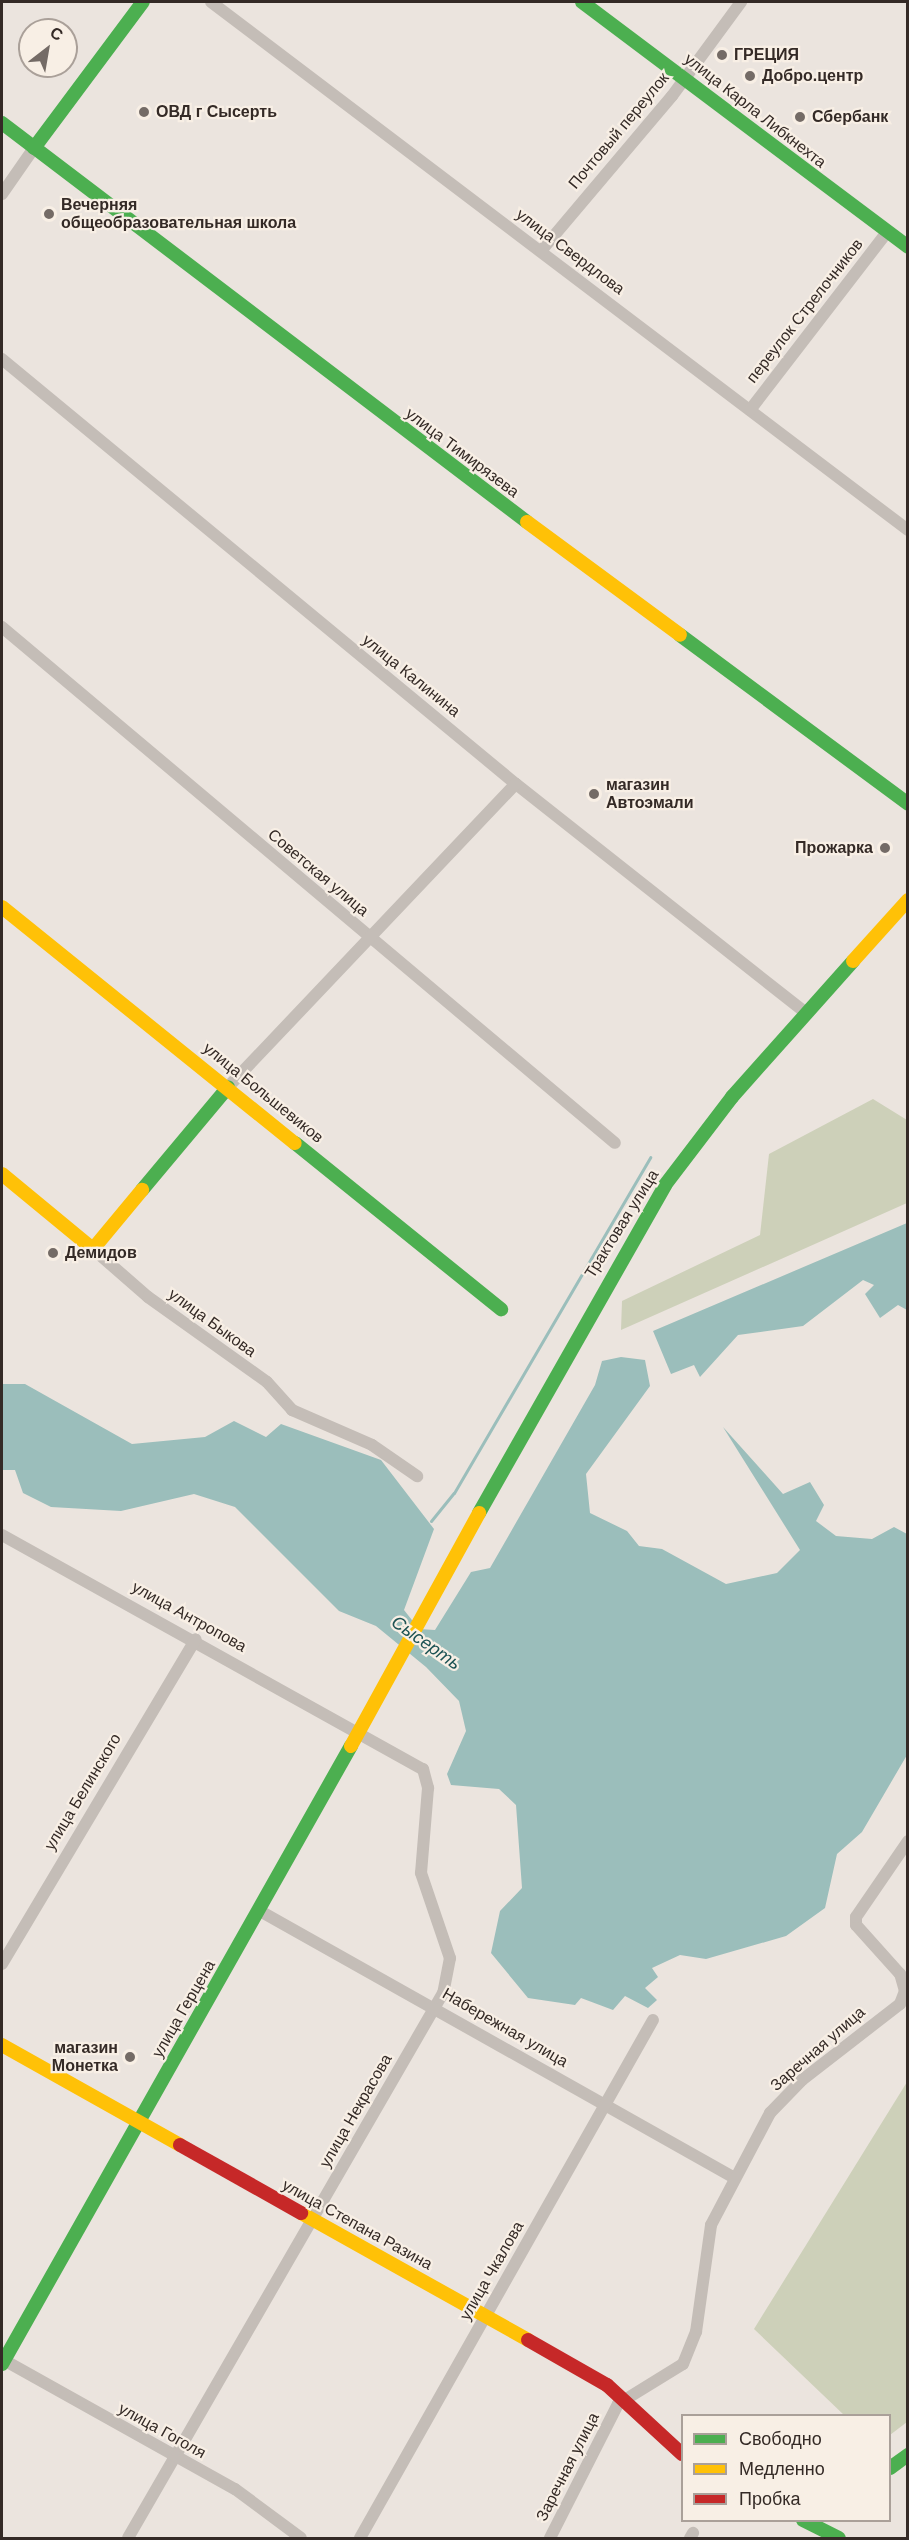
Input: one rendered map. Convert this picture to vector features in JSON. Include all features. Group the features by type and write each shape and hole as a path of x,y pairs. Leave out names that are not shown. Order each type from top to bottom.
{"main road":[{"path":"34,147 143,2"},
{"name":"улица Карла Либкнехта","path":"582,2 685,77 908,247"},
{"name":"улица Тимирязева","path":"2,123 356,395 908,804"},
{"name":"Трактовая улица","path":"390,1668 426,1607 582,1319 665,1185 805,1012 908,900"},
{"name":"улица Большевиков","path":"2,907 501,1309"},
{"path":"93,1249 228,1087"},
{"name":"улица Быкова","path":"2,1174 93,1249"},
{"name":"улица Герцена","path":"2,2361 260,1911 358,1732 390,1668"},
{"name":"улица Степана Разина","path":"2,2045 140,2118 312,2220 485,2316 624,2399 681,2453"},
{"path":"891,2467 908,2455"},
{"path":"809,2522 839,2538"}],"street":[{"name":"улица Свердлова","path":"211,2 908,530"},
{"name":"Почтовый переулок","path":"541,251 685,77 741,2"},
{"path":"2,195 34,147"},
{"name":"переулок Стрелочников","path":"750,410 887,232"},
{"name":"улица Калинина","path":"2,359 516,784 805,1012"},
{"name":"Советская улица","path":"2,627 615,1143"},
{"path":"228,1087 368,937 516,784"},
{"name":"улица Быкова","path":"93,1249 148,1297 267,1382 292,1410 372,1445 417,1476"},
{"name":"улица Антропова","path":"2,1535 196,1639 423,1769"},
{"name":"улица Белинского","path":"2,1964 196,1639"},
{"name":"улица Некрасова","path":"128,2538 172,2457 435,2007 450,1958 421,1873 428,1788 423,1769"},
{"name":"Заречная улица","path":"550,2538 624,2399 649,2389 683,2364 696,2332 711,2225 733,2177 770,2114 802,2080 900,2004 905,1991 891,1957 856,1925 856,1917 908,1841"},
{"name":"Набережная улица","path":"260,1911 435,2007 733,2177"},
{"name":"улица Чкалова","path":"360,2538 653,2020"},
{"name":"улица Гоголя","path":"2,2361 172,2457 235,2489 301,2538"}],"green space":[{"path":"873,1099 907,1120 907,1203 621,1330 622,1301 760,1235 769,1154"},
{"path":"907,2082 907,2422 891,2434 891,2414 843,2414 754,2329"}],"water":[{"path":"907,1223 907,1310 898,1305 880,1318 865,1294 874,1285 863,1280 803,1326 738,1335 700,1377 694,1365 671,1374 653,1331"},
{"name":"Сысерть","path":"621,1357 645,1360 650,1386 586,1474 590,1513 627,1531 639,1546 662,1549 726,1584 777,1573 800,1550 723,1427 783,1494 810,1482 824,1505 816,1521 836,1536 872,1539 894,1527 907,1534 907,1755 862,1832 837,1854 825,1908 786,1936 706,1959 680,1955 652,1968 658,1977 645,1988 657,2000 648,2008 625,1996 613,2010 581,1998 575,2005 528,1998 491,1953 500,1911 522,1888 516,1805 499,1789 451,1785 447,1774 466,1731 459,1701 426,1667 376,1626 339,1611 235,1507 194,1494 121,1511 51,1507 23,1493 15,1470 2,1470 2,1384 25,1384 132,1444 205,1437 234,1421 266,1437 281,1424 381,1460 434,1529 404,1610 419,1629 435,1630 471,1572 490,1568 595,1385 602,1361"}],"waterway":[{"path":"431,1521 454,1493 650,1157"}],"traffic: fast":[{"path":"34,148 143,2"},
{"path":"582,2 908,247"},
{"path":"2,123 527,522"},
{"path":"680,635 908,804"},
{"path":"479,1513 665,1185 732,1097 853,961"},
{"path":"142,1190 228,1087"},
{"path":"295,1143 501,1309"},
{"path":"2,2364 351,1746"},
{"path":"891,2467 908,2455"},
{"path":"807,2522 839,2538"}],"traffic: slow":[{"path":"527,522 680,635"},
{"path":"853,961 908,900"},
{"path":"2,907 295,1143"},
{"path":"2,1174 93,1249 142,1190"},
{"path":"351,1746 479,1513"},
{"path":"2,2045 180,2145"},
{"path":"301,2213 528,2340"}],"traffic: jam":[{"path":"180,2145 301,2213"},
{"path":"528,2340 607,2385 681,2453"}],"place":[{"name":"ГРЕЦИЯ","path":"722,55"},
{"name":"Добро.центр","path":"750,76"},
{"name":"ОВД г Сысерть","path":"144,112"},
{"name":"Сбербанк","path":"800,117"},
{"name":"Вечерняя общеобразовательная школа","path":"49,214"},
{"name":"магазин Автоэмали","path":"594,794"},
{"name":"Прожарка","path":"885,848"},
{"name":"Демидов","path":"53,1253"},
{"name":"магазин Монетка","path":"130,2057"}]}
